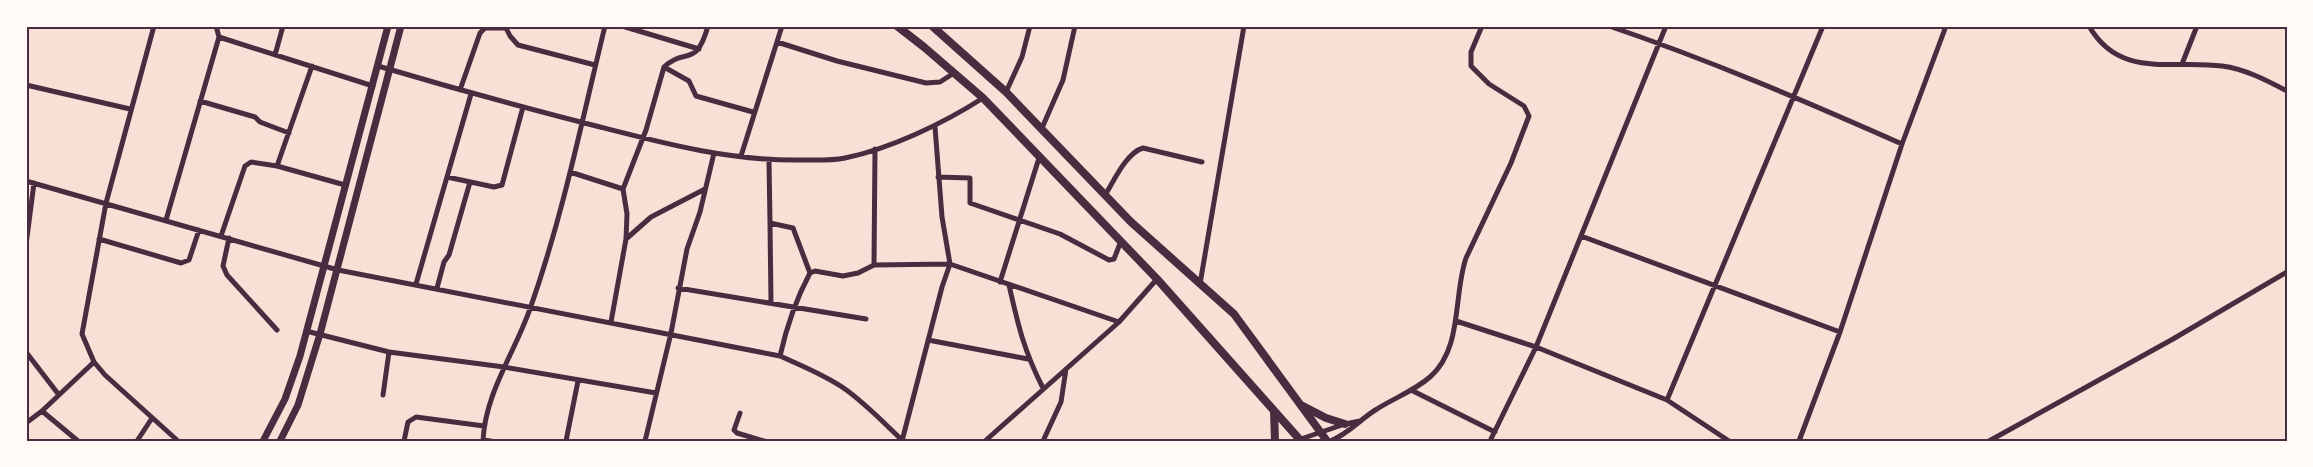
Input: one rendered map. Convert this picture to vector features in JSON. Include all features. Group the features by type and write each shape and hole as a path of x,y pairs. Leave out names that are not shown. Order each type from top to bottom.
{"main road":[{"path":"263,441 285,399 306,331 388,26"},
{"path":"280,441 298,404 320,334 401,26"},
{"path":"897,26 983,98 1158,279 1299,440"},
{"path":"932,26 1006,92 1105,195 1234,314 1298,403 1328,441"},
{"path":"1298,403 1326,418 1345,424"},
{"path":"1274,411 1275,441"}],"street":[{"path":"154,26 106,203 82,326 85,342 94,362 105,375 178,441"},
{"path":"166,220 219,37 216,26"},
{"path":"274,55 283,26"},
{"path":"491,441 483,440 484,426 492,396 531,307 570,172 604,26"},
{"path":"622,26 700,49"},
{"path":"611,322 626,239 627,214 623,189 646,130 664,67 672,61 693,54 700,49 708,26"},
{"path":"741,156 753,112 782,26"},
{"path":"1006,92 1022,57 1030,26"},
{"path":"1042,128 1063,80 1075,26"},
{"path":"1200,284 1244,26"},
{"path":"1328,441 1349,432 1377,408 1411,390 1430,376 1438,368 1448,347 1456,321 1458,292 1466,258 1511,163 1529,116 1524,106 1489,84 1471,66 1471,52 1482,26"},
{"path":"1609,26 1659,43 1794,96 1902,144"},
{"path":"1490,441 1536,347 1666,26"},
{"path":"1667,400 1823,26"},
{"path":"1799,441 1840,332 1902,144 1946,26"},
{"path":"2089,26 2095,37 2122,58 2144,65 2203,64 2238,69 2287,91"},
{"path":"2182,64 2197,26"},
{"path":"460,90 480,33 485,28 506,27 518,45 595,65"},
{"path":"219,37 373,86"},
{"path":"777,42 837,61 926,82 940,82 954,73"},
{"path":"277,166 312,66"},
{"path":"378,66 471,94 641,139 769,161 846,158 934,127 983,98"},
{"path":"664,67 689,81 696,96 753,112"},
{"path":"26,86 130,109"},
{"path":"416,284 471,94"},
{"path":"200,101 255,117 260,122 290,133"},
{"path":"447,177 494,187 502,185 523,107"},
{"path":"902,441 942,286 950,264 942,217 934,127"},
{"path":"1105,195 1134,152 1142,148 1202,162"},
{"path":"874,266 875,149"},
{"path":"645,441 672,333 678,288 687,250 714,153"},
{"path":"1000,282 1039,158"},
{"path":"769,161 772,302"},
{"path":"221,236 245,166 251,162 277,166 345,185"},
{"path":"570,172 623,189"},
{"path":"938,177 970,178 970,203 1060,234 1109,260 1114,259 1121,241"},
{"path":"26,181 338,270 672,333 780,356 821,375 845,389 868,407 902,441"},
{"path":"436,288 444,262 450,256 470,182"},
{"path":"26,245 34,183"},
{"path":"626,239 651,217 705,189"},
{"path":"770,223 793,228 810,273"},
{"path":"99,239 186,262 189,260 199,230"},
{"path":"1581,236 1715,284 1840,332"},
{"path":"229,238 223,266 227,275 277,330"},
{"path":"780,356 786,325 793,306 810,273 815,271 843,276 858,273 874,266 950,264 1119,322"},
{"path":"1989,441 2172,339 2287,272"},
{"path":"985,441 1119,322 1158,279"},
{"path":"1009,285 1017,324 1028,359 1043,388"},
{"path":"678,288 866,319"},
{"path":"1456,321 1536,347 1667,400 1729,441"},
{"path":"306,331 389,352 504,367 656,393"},
{"path":"928,340 1028,359"},
{"path":"26,352 59,395"},
{"path":"383,395 389,352"},
{"path":"26,422 42,411 94,362"},
{"path":"1043,441 1060,402 1066,368"},
{"path":"566,441 578,381"},
{"path":"1411,390 1495,432"},
{"path":"42,411 78,441"},
{"path":"740,414 734,430 764,441"},
{"path":"404,441 408,422 416,417 484,426"},
{"path":"137,441 152,418"},
{"path":"1299,440 1345,424 1360,421"}]}
